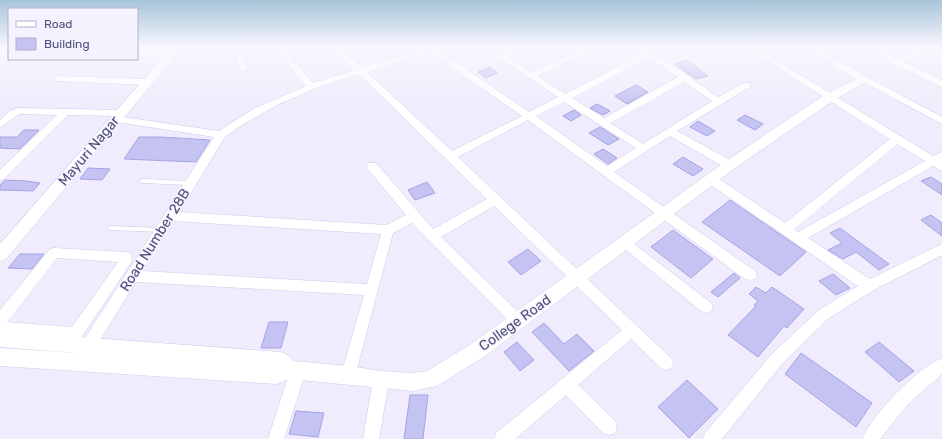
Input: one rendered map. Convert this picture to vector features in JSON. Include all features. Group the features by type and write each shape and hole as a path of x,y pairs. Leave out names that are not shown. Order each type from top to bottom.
{"street":[{"name":"Mayuri Nagar","path":"0,255 160,67"},
{"path":"295,67 311,86"},
{"path":"357,67 576,279 666,363"},
{"path":"0,124 13,113 18,111 65,112 118,116 221,135 230,128 276,102 311,86 368,67"},
{"path":"459,67 750,275"},
{"path":"519,67 643,148"},
{"path":"531,75 548,67"},
{"path":"449,157 623,67"},
{"path":"668,67 718,101"},
{"path":"782,67 897,139 939,162"},
{"path":"845,67 942,121"},
{"path":"908,67 942,84"},
{"path":"604,122 684,77"},
{"path":"58,79 148,82"},
{"name":"College Road","path":"293,370 349,375 382,380 413,382 430,380 478,350 712,180 730,165 830,97 866,79"},
{"path":"606,172 718,101 747,85"},
{"path":"0,176 65,112"},
{"path":"670,132 730,165"},
{"name":"Road Number 28B","path":"79,362 221,135"},
{"path":"786,229 897,139"},
{"path":"798,238 939,162"},
{"path":"372,166 415,218 518,321"},
{"path":"712,180 869,286"},
{"path":"432,236 495,200"},
{"path":"170,216 388,230 406,220 415,218"},
{"path":"349,375 388,230"},
{"path":"625,243 706,307"},
{"path":"711,439 777,359 824,314 869,286 942,249"},
{"path":"0,321 54,253 126,257 76,333 0,339"},
{"path":"132,276 371,290"},
{"path":"0,328 37,337 89,346 281,361 293,370"},
{"path":"502,439 631,331"},
{"path":"22,358 37,337"},
{"path":"0,357 276,375 293,370"},
{"path":"870,439 892,410 923,378 942,365"},
{"path":"276,439 293,370"},
{"path":"372,439 382,380"},
{"path":"567,385 609,427"}],"lane":[{"path":"142,181 190,184"},
{"path":"111,228 161,230"}],"building":[{"path":"491,67 497,73 486,78 478,72"},
{"path":"680,67 697,67 708,76 696,79"},
{"path":"636,85 648,92 627,104 615,96"},
{"path":"597,104 610,111 603,115 590,108"},
{"path":"574,110 581,115 571,121 563,116"},
{"path":"745,115 763,124 755,130 737,120"},
{"path":"698,121 715,131 707,136 690,127"},
{"path":"600,127 619,139 608,145 589,133"},
{"path":"24,130 39,130 20,149 0,148 0,137 17,137"},
{"path":"139,137 210,140 196,162 124,159"},
{"path":"603,149 617,158 608,164 594,154"},
{"path":"683,157 703,169 693,176 673,164"},
{"path":"88,168 110,169 102,180 80,179"},
{"path":"931,177 942,184 942,195 921,181"},
{"path":"5,180 40,183 33,191 0,190 0,185"},
{"path":"427,182 435,193 415,200 408,190"},
{"path":"730,200 806,252 780,276 702,222"},
{"path":"931,215 942,223 942,236 921,220"},
{"path":"840,228 889,264 879,270 856,252 843,259 828,250 842,243 830,233"},
{"path":"673,230 713,259 691,278 651,247"},
{"path":"528,249 541,261 521,275 508,262"},
{"path":"20,254 44,254 32,269 8,268"},
{"path":"734,273 740,278 718,297 711,292"},
{"path":"833,274 850,288 836,295 819,281"},
{"path":"756,287 766,293 772,287 804,309 787,328 784,326 758,357 728,335 756,306 754,305 758,301 749,294"},
{"path":"269,322 288,322 281,348 261,348"},
{"path":"544,323 564,344 577,334 594,351 569,371 532,332"},
{"path":"517,342 534,360 520,371 504,352"},
{"path":"879,342 914,371 899,382 865,352"},
{"path":"801,353 872,403 856,427 785,374"},
{"path":"687,380 718,409 689,438 658,407"},
{"path":"410,395 428,395 423,439 404,439"},
{"path":"296,411 324,413 318,437 289,434"}]}
